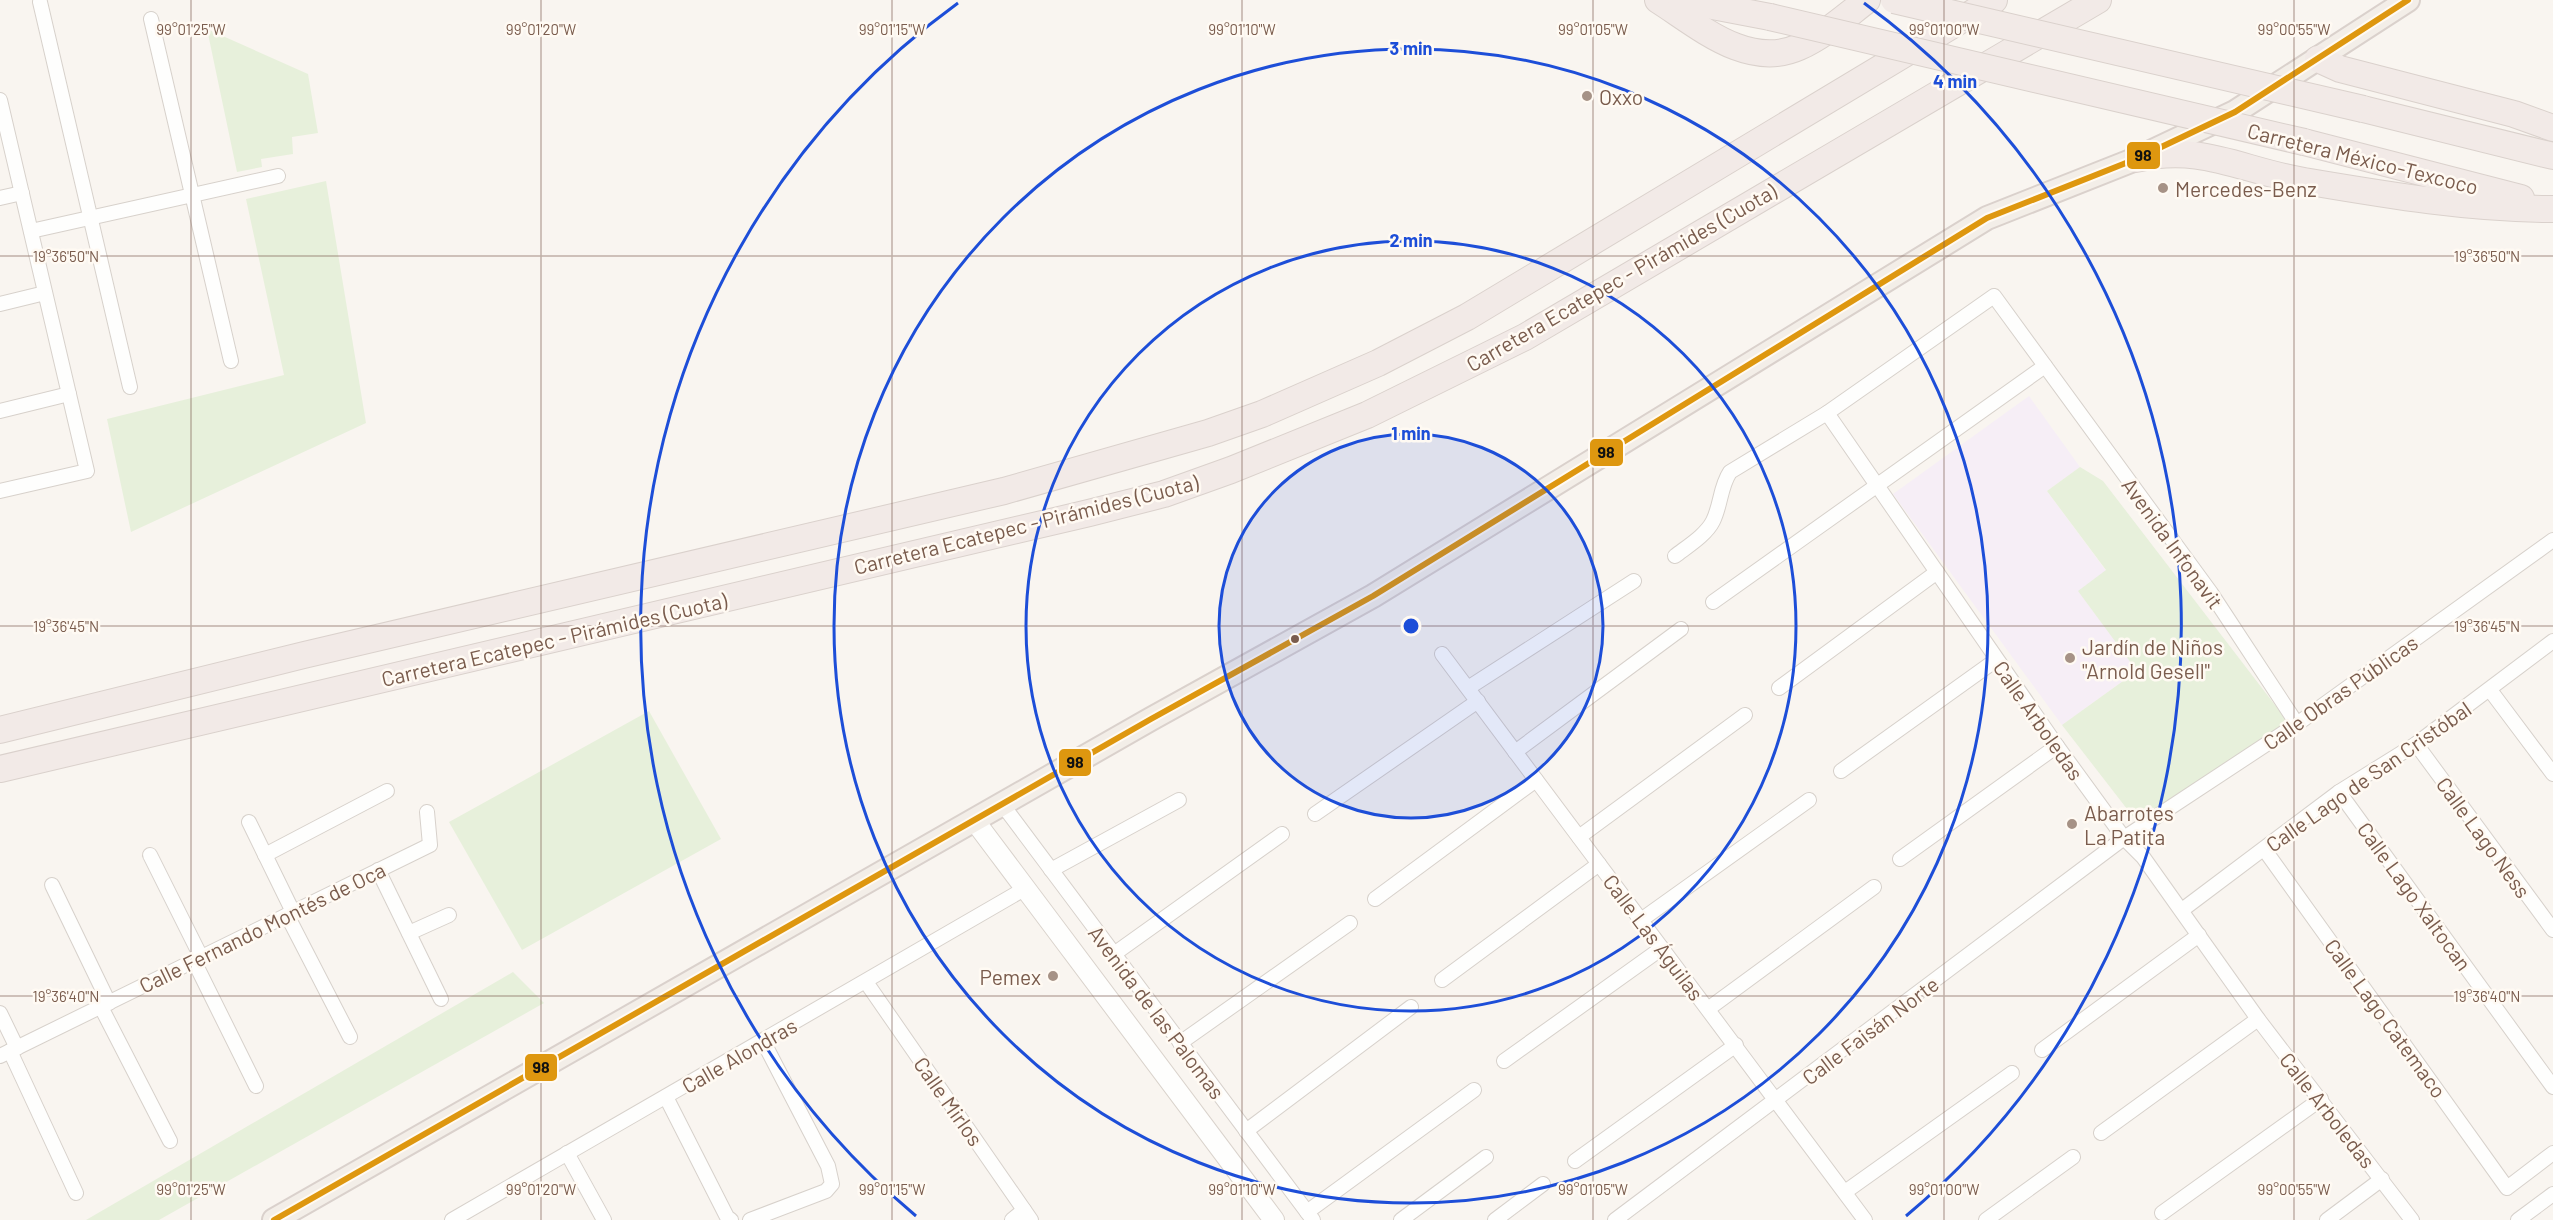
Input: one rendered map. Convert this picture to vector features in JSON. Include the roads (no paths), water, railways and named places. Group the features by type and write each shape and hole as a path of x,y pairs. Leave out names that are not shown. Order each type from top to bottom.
{"highway":[{"path":"1658,0 1731,45 1761,54 1782,53 1800,46 1867,0"},
{"name":"Carretera México-Texcoco","path":"1681,0 1770,17 2304,142 2553,207"},
{"path":"1894,0 2363,109 2553,156"},
{"name":"Carretera Ecatepec - Pirámides (Cuota)","path":"0,730 315,652 1004,490 1208,433 1262,414 1378,363 1467,317 1994,0"},
{"name":"Carretera Ecatepec - Pirámides (Cuota)","path":"0,769 1089,513 1164,494 1231,470 1367,415 1526,337 2098,0"},
{"path":"2318,59 2340,69 2514,114 2553,128"},
{"path":"2136,159 2168,153 2201,154 2303,181 2426,201 2483,207 2553,207"}],"main road":[{"path":"274,1220 1002,804 1372,596 1987,218 2136,159 2235,112 2408,0"},
{"name":"Avenida de las Palomas","path":"974,820 1274,1220"}],"street":[{"path":"40,2 130,387"},
{"path":"151,19 231,361"},
{"path":"0,100 87,471 0,491"},
{"path":"31,231 278,177"},
{"path":"0,198 22,193"},
{"path":"0,304 45,293"},
{"name":"Avenida Infonavit","path":"1827,413 1994,296 2211,593 2297,724"},
{"path":"1713,602 2045,366"},
{"path":"0,411 69,394"},
{"path":"1675,556 1706,531 1713,520 1724,480 1730,472 1827,413"},
{"name":"Calle Arboledas","path":"1827,413 2056,746 2124,838 2143,857 2258,1019 2412,1220"},
{"name":"Calle Obras Públicas","path":"2124,838 2297,724 2553,540"},
{"path":"1779,688 1937,572"},
{"path":"1468,688 1634,581"},
{"path":"1515,752 1681,629"},
{"name":"Calle Lago de San Cristóbal","path":"2182,910 2339,792 2416,744 2553,641"},
{"name":"Calle Las Águilas","path":"1442,654 1866,1220"},
{"path":"1841,771 1996,660"},
{"path":"2490,690 2553,774"},
{"path":"1315,814 1478,701"},
{"path":"1579,837 1745,715"},
{"name":"Calle Lago Ness","path":"2416,744 2553,930"},
{"path":"1900,859 2056,746"},
{"path":"1375,899 1536,780"},
{"path":"265,855 387,792"},
{"name":"Calle Lago Xaltocan","path":"2339,792 2553,1087"},
{"path":"1051,870 1179,800"},
{"path":"1641,920 1809,800"},
{"name":"Avenida de las Palomas","path":"1002,804 1310,1216"},
{"name":"Calle Fernando Montés de Oca","path":"9,1052 430,845 427,812"},
{"path":"249,822 290,914 350,1036"},
{"path":"1114,954 1282,834"},
{"name":"Calle Faisán Norte","path":"1615,1220 2124,838"},
{"name":"Calle Lago Catemaco","path":"2264,849 2507,1188 2553,1153"},
{"path":"150,855 256,1086"},
{"path":"1442,980 1599,864"},
{"path":"378,870 441,999"},
{"path":"52,885 105,1005 170,1141"},
{"path":"1708,1009 1874,887"},
{"name":"Calle Alondras","path":"452,1220 474,1215 567,1153 1026,888"},
{"path":"409,933 449,915"},
{"path":"1180,1043 1350,923"},
{"path":"2042,1050 2199,935"},
{"path":"1504,1061 1662,948"},
{"name":"Calle Mirlos","path":"866,982 1028,1215"},
{"path":"1246,1131 1411,1007"},
{"path":"0,1013 9,1052 76,1193"},
{"path":"2101,1134 2258,1019"},
{"path":"750,1220 826,1191 832,1184 828,1166 764,1041"},
{"path":"1575,1161 1736,1045"},
{"path":"1845,1192 2012,1073"},
{"path":"1310,1216 1474,1090"},
{"path":"666,1097 730,1220"},
{"path":"2162,1213 2321,1099"},
{"path":"567,1153 604,1220"},
{"path":"1401,1220 1486,1157"},
{"path":"1986,1220 2073,1157"},
{"path":"2327,1220 2382,1179"},
{"path":"1495,1220 1543,1184"},
{"path":"2518,1220 2553,1194"},
{"path":"1012,1220 1028,1215"}],"place":[{"name":"Oxxo","path":"1587,96"},
{"name":"Mercedes-Benz","path":"2163,188"},
{"name":"Jardín de Niños \"Arnold Gesell\"","path":"2070,658"},
{"name":"Abarrotes La Patita","path":"2072,824"},
{"name":"Pemex","path":"1053,976"}]}
